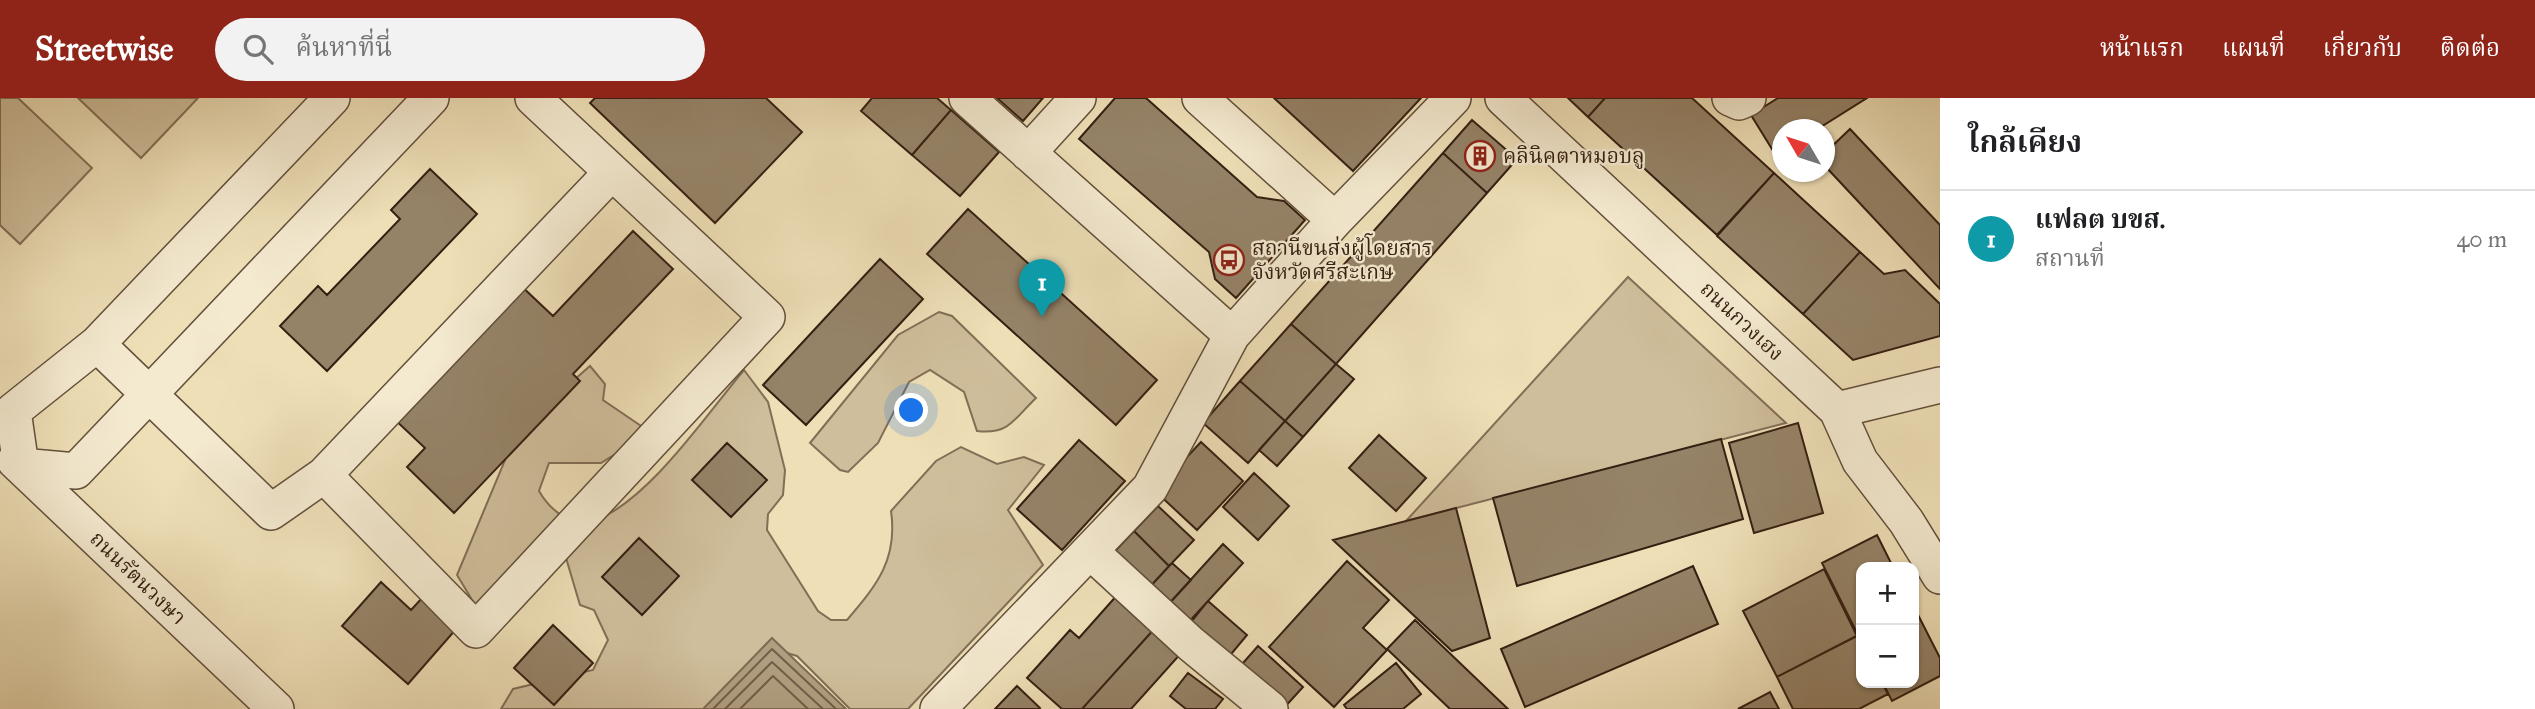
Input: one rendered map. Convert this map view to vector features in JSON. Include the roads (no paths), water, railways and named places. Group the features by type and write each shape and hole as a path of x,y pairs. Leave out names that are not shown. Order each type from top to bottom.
{"street":[{"path":"332,98 97,344 13,411 10,456 76,471 431,98"},
{"path":"324,475 476,630 767,317 533,98"},
{"path":"967,98 1232,335"},
{"path":"1028,153 1078,98"},
{"path":"1200,98 1335,220"},
{"path":"938,709 1150,488 1232,335 1335,220 1453,98"},
{"name":"ถนนกวงเฮง","path":"1503,98 1837,410 1860,461 1906,521 1940,576"},
{"path":"1730,98 1739,102 1748,98"},
{"path":"97,344 271,512 324,475 612,172"},
{"path":"1837,410 1940,385"},
{"name":"ถนนรัตนวงษา","path":"10,456 276,709"},
{"path":"1090,551 1191,644 1270,709"}],"water":[{"path":"772,638 846,709 703,709"}],"place":[{"name":"คลินิคตาหมอบลู","path":"1480,156"},
{"name":"สถานีขนส่งผู้โดยสาร จังหวัดศรีสะเกษ","path":"1229,260"},
{"name":"แฟลต บขส.","path":"1042,317"}]}
